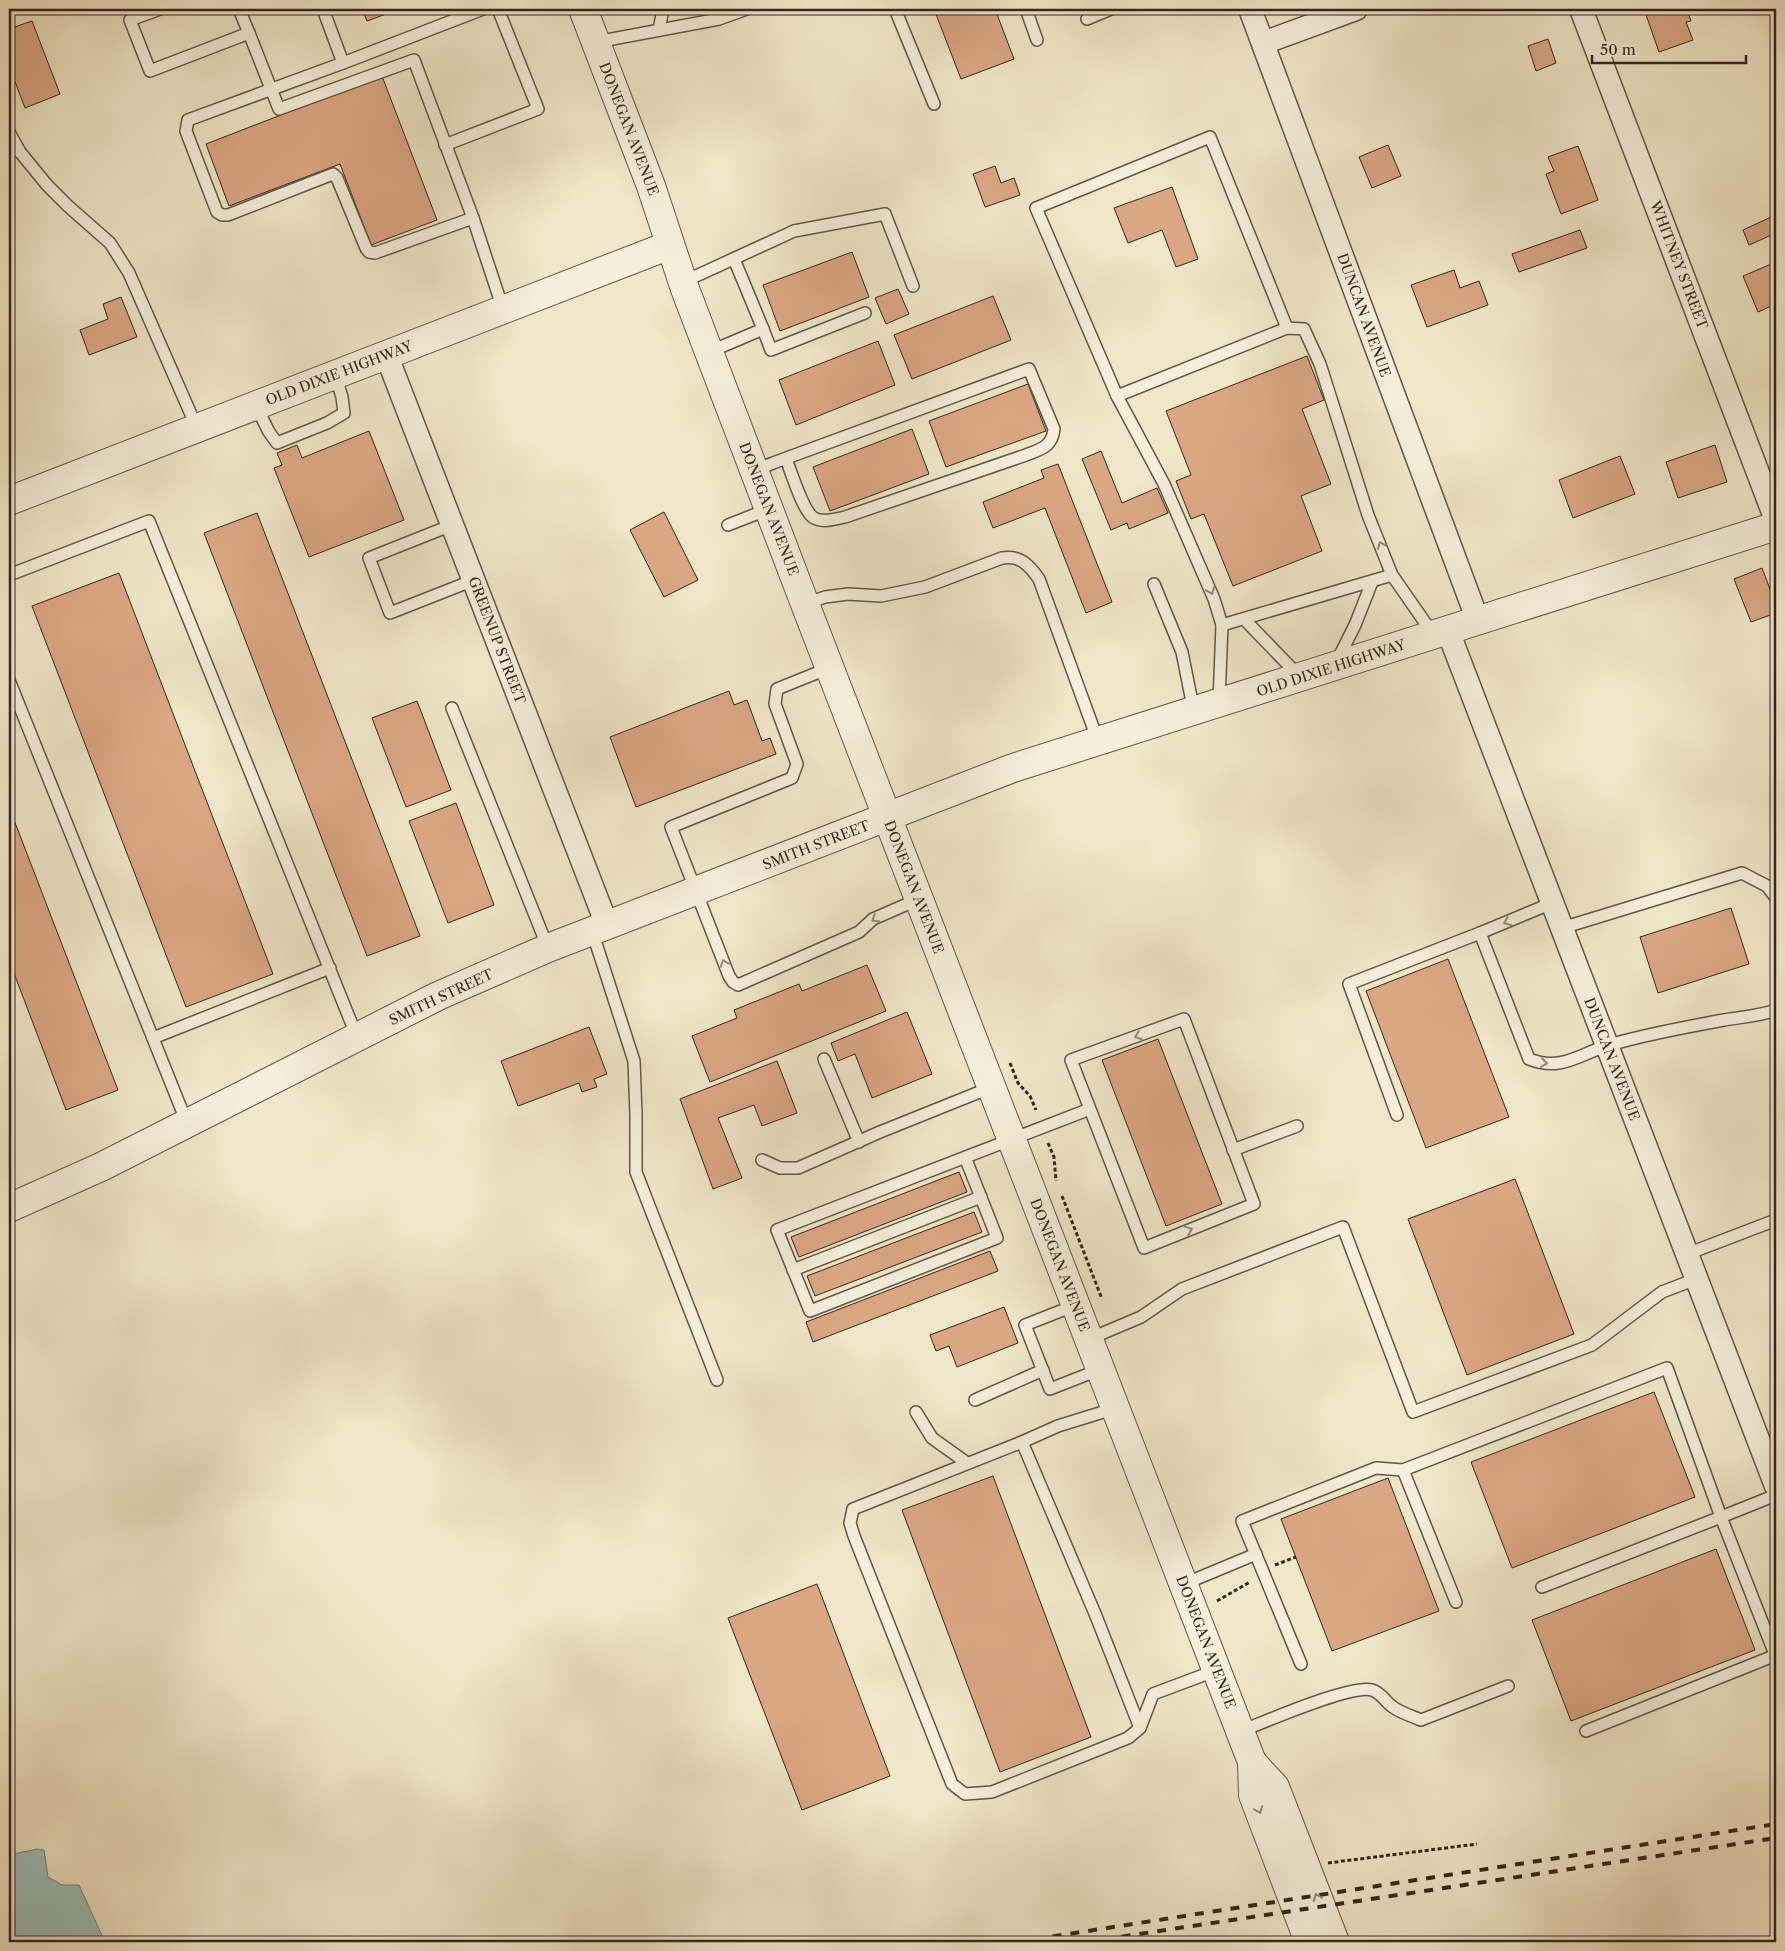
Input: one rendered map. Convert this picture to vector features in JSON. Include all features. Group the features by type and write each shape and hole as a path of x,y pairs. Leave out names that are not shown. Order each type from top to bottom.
{"street":[{"name":"DONEGAN AVENUE","path":"583,9 651,186 683,282 754,471 1252,1762 1253,1795 1309,1942"},
{"name":"DUNCAN AVENUE","path":"1250,9 1478,621"},
{"path":"1264,43 1356,9"},
{"name":"WHITNEY STREET","path":"1581,9 1776,520"},
{"name":"OLD DIXIE HIGHWAY","path":"9,501 670,245"},
{"name":"GREENUP STREET","path":"386,354 474,580 600,928"},
{"name":"OLD DIXIE HIGHWAY","path":"888,817 1013,768 1441,634 1776,526"},
{"name":"DUNCAN AVENUE","path":"1441,634 1562,928 1776,1486"},
{"name":"SMITH STREET","path":"9,1208 101,1167 438,996 548,948 888,817"},
{"name":"DONEGAN AVENUE","path":"1252,1762 1275,1787 1335,1942"}],"lane":[{"path":"160,9 130,20 150,71 249,33"},
{"path":"239,9 279,109 414,60 474,218 503,309"},
{"path":"324,9 343,63"},
{"path":"474,218 375,253 369,252 337,178 333,174 228,215 222,215 217,212 186,131 188,120 483,9"},
{"path":"445,145 538,109 498,9"},
{"path":"659,30 663,9"},
{"path":"596,42 720,19 746,9"},
{"path":"895,9 934,104"},
{"path":"1026,9 1037,40"},
{"path":"1087,18 1111,9"},
{"path":"9,132 20,152 47,185 110,243 129,273 197,428"},
{"path":"1207,708 1222,625 1214,599 1164,484 1117,396 1036,208 1210,137 1287,328"},
{"path":"683,282 794,231 885,214 913,286"},
{"path":"734,259 771,350 865,313"},
{"path":"1117,396 1287,328 1304,329 1320,364 1368,515 1392,575 1441,634"},
{"path":"709,352 763,329"},
{"path":"754,471 786,458 1029,369 1054,429 1053,438 1045,447 1026,455 845,517 829,520 814,519 807,512 786,458"},
{"path":"256,405 269,432 277,442 319,427 344,413 342,397 335,374"},
{"path":"728,525 769,510"},
{"path":"9,575 149,521 357,1037"},
{"path":"452,525 369,558 390,613 474,580"},
{"path":"805,604 825,597 848,594 881,596 925,587 1002,558 1011,556 1021,560 1030,567 1039,579 1098,742"},
{"path":"1222,625 1392,575"},
{"path":"1334,667 1355,625 1372,582"},
{"path":"1154,584 1207,708"},
{"path":"1244,619 1301,678"},
{"path":"830,668 777,689 776,704 797,764 792,778 670,828 729,976 738,985 859,932 873,919 919,899"},
{"path":"9,680 187,1123"},
{"path":"452,708 548,948"},
{"path":"1562,928 1742,873 1768,886 1776,898"},
{"path":"1397,1114 1350,984 1552,903"},
{"path":"600,928 634,1061 636,1172 717,1380"},
{"path":"1480,933 1529,1059 1538,1062 1554,1064 1569,1062 1607,1046 1662,1032 1776,1010"},
{"path":"153,1038 330,968"},
{"path":"1184,1019 1234,1150 1254,1204 1144,1248 1071,1060 1184,1019"},
{"path":"824,1059 859,1142"},
{"path":"762,1160 780,1168 798,1168 992,1087"},
{"path":"965,1157 997,1238 810,1311 777,1230 1012,1138 1090,1109"},
{"path":"1234,1150 1297,1126"},
{"path":"793,1270 981,1197"},
{"path":"1687,1254 1776,1220"},
{"path":"1089,1339 1141,1317 1182,1289 1343,1228 1413,1412 1592,1345 1662,1292 1696,1279"},
{"path":"1076,1305 1025,1325 1050,1389 1101,1369"},
{"path":"1301,1664 1242,1521 1376,1468 1403,1470 1667,1368 1721,1516 1776,1656 1586,1731"},
{"path":"974,1400 1043,1370"},
{"path":"1116,1408 1058,1426 853,1509 850,1523 952,1784 965,1794 992,1792 1128,1738 1140,1728 1153,1694 1217,1670"},
{"path":"916,1412 932,1438 967,1463"},
{"path":"1022,1442 1096,1616 1140,1728"},
{"path":"1403,1470 1456,1602"},
{"path":"1542,1587 1776,1495"},
{"path":"1184,1584 1256,1554"},
{"path":"1240,1731 1331,1698 1364,1689 1374,1690 1392,1707 1421,1720 1508,1686"}],"path":[{"path":"1007,1056 1018,1083 1030,1096 1036,1110"},
{"path":"1048,1144 1054,1157 1054,1178 1102,1299"},
{"path":"1306,1866 1477,1844"}],"water":[{"path":"37,1849 44,1850 48,1877 62,1885 79,1885 105,1942 9,1942 9,1855"}],"building":[{"path":"362,9 400,9 367,21"},
{"path":"934,9 995,9 1014,59 961,79"},
{"path":"1654,9 1687,9 1691,21 1686,22 1693,40 1659,52 1645,12"},
{"path":"32,21 60,94 25,108 9,66 9,29"},
{"path":"1548,39 1556,63 1536,71 1528,46"},
{"path":"382,76 437,220 371,245 340,164 229,206 206,144"},
{"path":"1388,145 1401,176 1372,188 1359,157"},
{"path":"1578,146 1598,200 1561,214 1546,174 1554,171 1548,157"},
{"path":"995,166 1001,183 1014,178 1020,195 985,207 973,174"},
{"path":"1172,187 1198,259 1176,267 1162,230 1128,243 1114,208"},
{"path":"1771,217 1776,233 1749,245 1743,230"},
{"path":"1580,230 1587,248 1519,272 1512,254"},
{"path":"852,252 869,297 780,331 763,285"},
{"path":"1776,262 1776,304 1758,312 1743,276"},
{"path":"1454,270 1460,288 1479,281 1488,305 1427,327 1411,285"},
{"path":"898,289 909,314 886,324 875,298"},
{"path":"993,296 1011,340 912,379 894,335"},
{"path":"121,297 137,337 89,355 80,330 108,319 103,304"},
{"path":"878,341 895,385 796,425 779,380"},
{"path":"1307,356 1324,400 1302,409 1331,484 1301,496 1322,551 1233,586 1204,514 1191,519 1176,481 1191,475 1166,411"},
{"path":"1028,384 1046,431 946,467 929,421"},
{"path":"912,429 929,474 830,511 813,467"},
{"path":"369,431 404,520 309,557 274,468 282,465 277,453 297,445 302,458"},
{"path":"1715,445 1727,482 1678,498 1666,462"},
{"path":"1101,451 1122,503 1157,488 1168,513 1129,529 1127,523 1111,530 1082,459"},
{"path":"1620,456 1635,494 1573,518 1559,480"},
{"path":"1058,464 1112,602 1086,613 1045,508 993,528 983,502 1044,478 1041,470"},
{"path":"664,512 698,580 664,597 630,530"},
{"path":"257,513 420,936 367,956 204,533"},
{"path":"1762,568 1776,605 1776,613 1751,622 1734,579"},
{"path":"119,573 273,974 186,1007 32,606"},
{"path":"729,691 734,705 747,700 762,741 770,738 776,754 636,807 610,737"},
{"path":"417,701 451,790 406,807 372,718"},
{"path":"456,803 494,905 448,923 409,821"},
{"path":"9,807 118,1090 66,1110 9,960"},
{"path":"1731,908 1749,964 1658,993 1640,937"},
{"path":"1448,959 1509,1117 1426,1148 1366,991"},
{"path":"867,965 886,1011 710,1082 692,1036 737,1018 734,1010 799,984 802,991"},
{"path":"907,1012 932,1074 872,1098 855,1054 838,1061 831,1043"},
{"path":"589,1027 607,1074 594,1079 597,1087 582,1092 579,1083 518,1106 501,1061"},
{"path":"1158,1039 1222,1204 1166,1226 1102,1060"},
{"path":"777,1061 797,1113 762,1126 754,1105 718,1118 742,1178 713,1189 680,1099"},
{"path":"959,1172 967,1192 799,1257 791,1237"},
{"path":"1515,1179 1574,1334 1467,1375 1408,1219"},
{"path":"974,1212 982,1232 815,1296 807,1276"},
{"path":"990,1251 998,1271 813,1342 806,1322"},
{"path":"1004,1307 1018,1343 957,1367 949,1346 936,1351 930,1335"},
{"path":"1654,1392 1695,1497 1512,1568 1471,1462"},
{"path":"993,1476 1091,1737 1000,1772 902,1510"},
{"path":"1388,1478 1439,1611 1332,1651 1281,1519"},
{"path":"1716,1549 1755,1650 1571,1721 1532,1620"},
{"path":"817,1584 890,1776 802,1810 728,1618"}],"railway":[{"path":"1017,1942 1776,1824"},
{"path":"1086,1942 1776,1838"}]}
